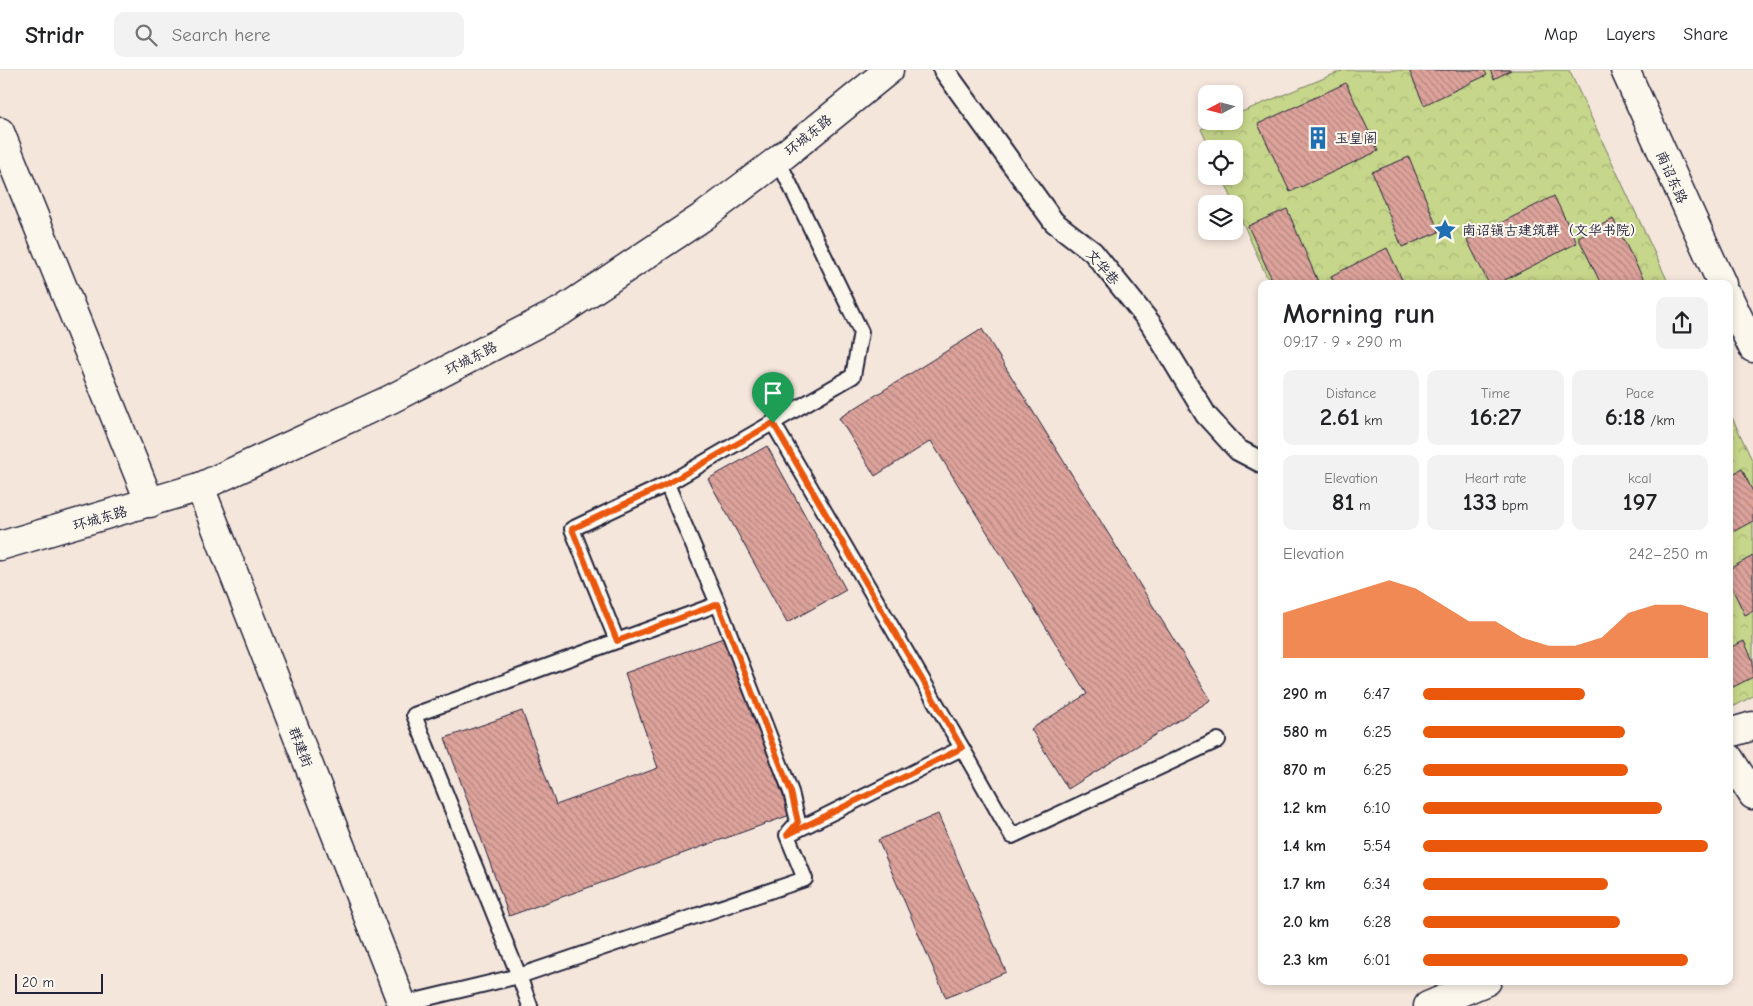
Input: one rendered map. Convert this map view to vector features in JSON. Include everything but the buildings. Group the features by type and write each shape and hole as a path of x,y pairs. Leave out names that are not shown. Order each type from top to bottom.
{"main road":[{"name":"环城东路","path":"0,546 200,487 391,399 563,310 704,216 778,160 889,70"},
{"name":"南诏东路","path":"1624,70 1720,280"},
{"path":"0,132 150,503"},
{"path":"1733,306 1753,348"},
{"name":"群建街","path":"200,487 401,1005"},
{"path":"1733,732 1753,726"},
{"path":"1733,764 1753,796"},
{"path":"1428,1006 1478,985"}],"street":[{"name":"文华巷","path":"944,70 1054,222 1093,252 1151,324 1206,415 1238,450 1258,460"}],"lane":[{"path":"617,641 572,529 667,484 853,376 861,332 778,160"},
{"path":"773,423 1012,836 1218,740"},
{"path":"667,484 718,604 791,792 798,822 787,835"},
{"path":"530,1006 414,715 718,604"},
{"path":"787,835 962,748"},
{"path":"401,1005 519,976 806,879 787,835"}],"green space":[{"name":"南诏镇古建筑群（文华书院）","path":"1344,70 1569,70 1667,280 1268,280 1243,223 1243,195 1230,195 1226,185 1243,185 1243,140 1206,140 1201,130 1243,130 1243,111"},
{"path":"1733,420 1753,462 1753,696 1733,707"}],"place":[{"name":"玉皇阁","path":"1318,138"},
{"name":"南诏镇古建筑群（文华书院）","path":"1445,230"}],"route":[{"path":"773,423 962,748 787,835 798,822 791,792 718,604 617,641 572,529 667,484 773,423"}]}
